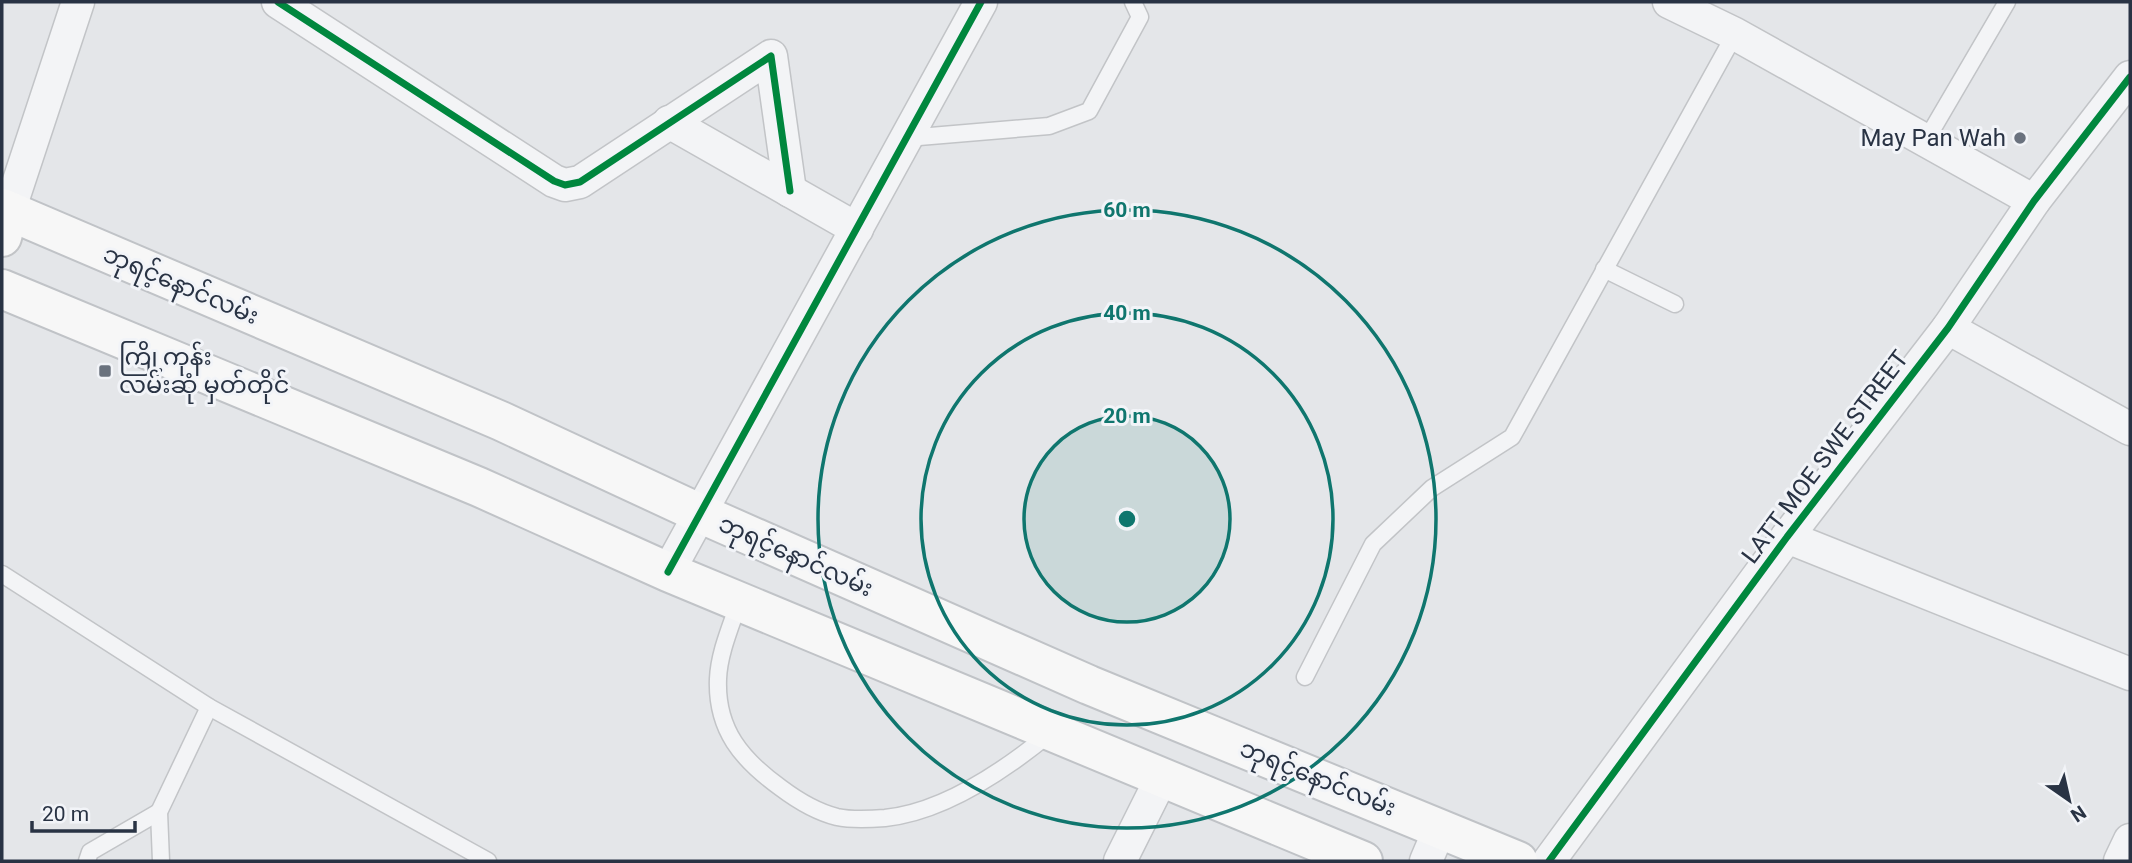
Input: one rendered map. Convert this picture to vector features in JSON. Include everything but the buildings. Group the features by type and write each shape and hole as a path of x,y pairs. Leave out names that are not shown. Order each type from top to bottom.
{"main road":[{"name":"ဘုရင့်နောင်လမ်း","path":"4,219 501,421 699,513 1090,685 1433,845 1518,861"},
{"path":"2,289 479,487 739,602 1363,861"},
{"path":"1060,735 1090,685"}],"street":[{"path":"4,219 78,2"},
{"path":"278,2 554,181 565,185 580,182 771,55 790,191"},
{"path":"668,572 981,2"},
{"path":"1669,2 1734,34 2034,201"},
{"name":"LATT MOE SWE STREET","path":"1549,861 1787,537 1948,328 2034,201 2130,77"},
{"path":"669,122 857,229"},
{"path":"1948,328 2130,429"},
{"path":"1787,537 2130,674"},
{"path":"1120,861 1162,777"},
{"path":"2120,861 2130,840"}],"lane":[{"path":"906,138 1049,126 1089,111 1140,17 1133,2"},
{"path":"1925,142 2007,2"},
{"path":"1305,677 1373,544 1432,488 1511,436 1734,34"},
{"path":"1604,269 1675,304"},
{"path":"2,574 209,707 488,861"},
{"path":"739,602 717,677 719,705 728,733 739,752 755,769 796,800 839,818 886,818 931,807 983,781 1060,735"},
{"path":"161,861 159,812 209,707"},
{"path":"87,861 90,852 159,812"}],"cycle path":[{"path":"278,2 554,181 565,185 580,182 771,56 790,191"},
{"path":"668,572 981,2"},
{"path":"1549,861 1787,537 1948,328 2034,201 2130,77"}],"place":[{"name":"May Pan Wah","path":"2020,138"},
{"name":"ကြို့ကုန်း လမ်းဆုံ မှတ်တိုင်","path":"105,371"}]}
